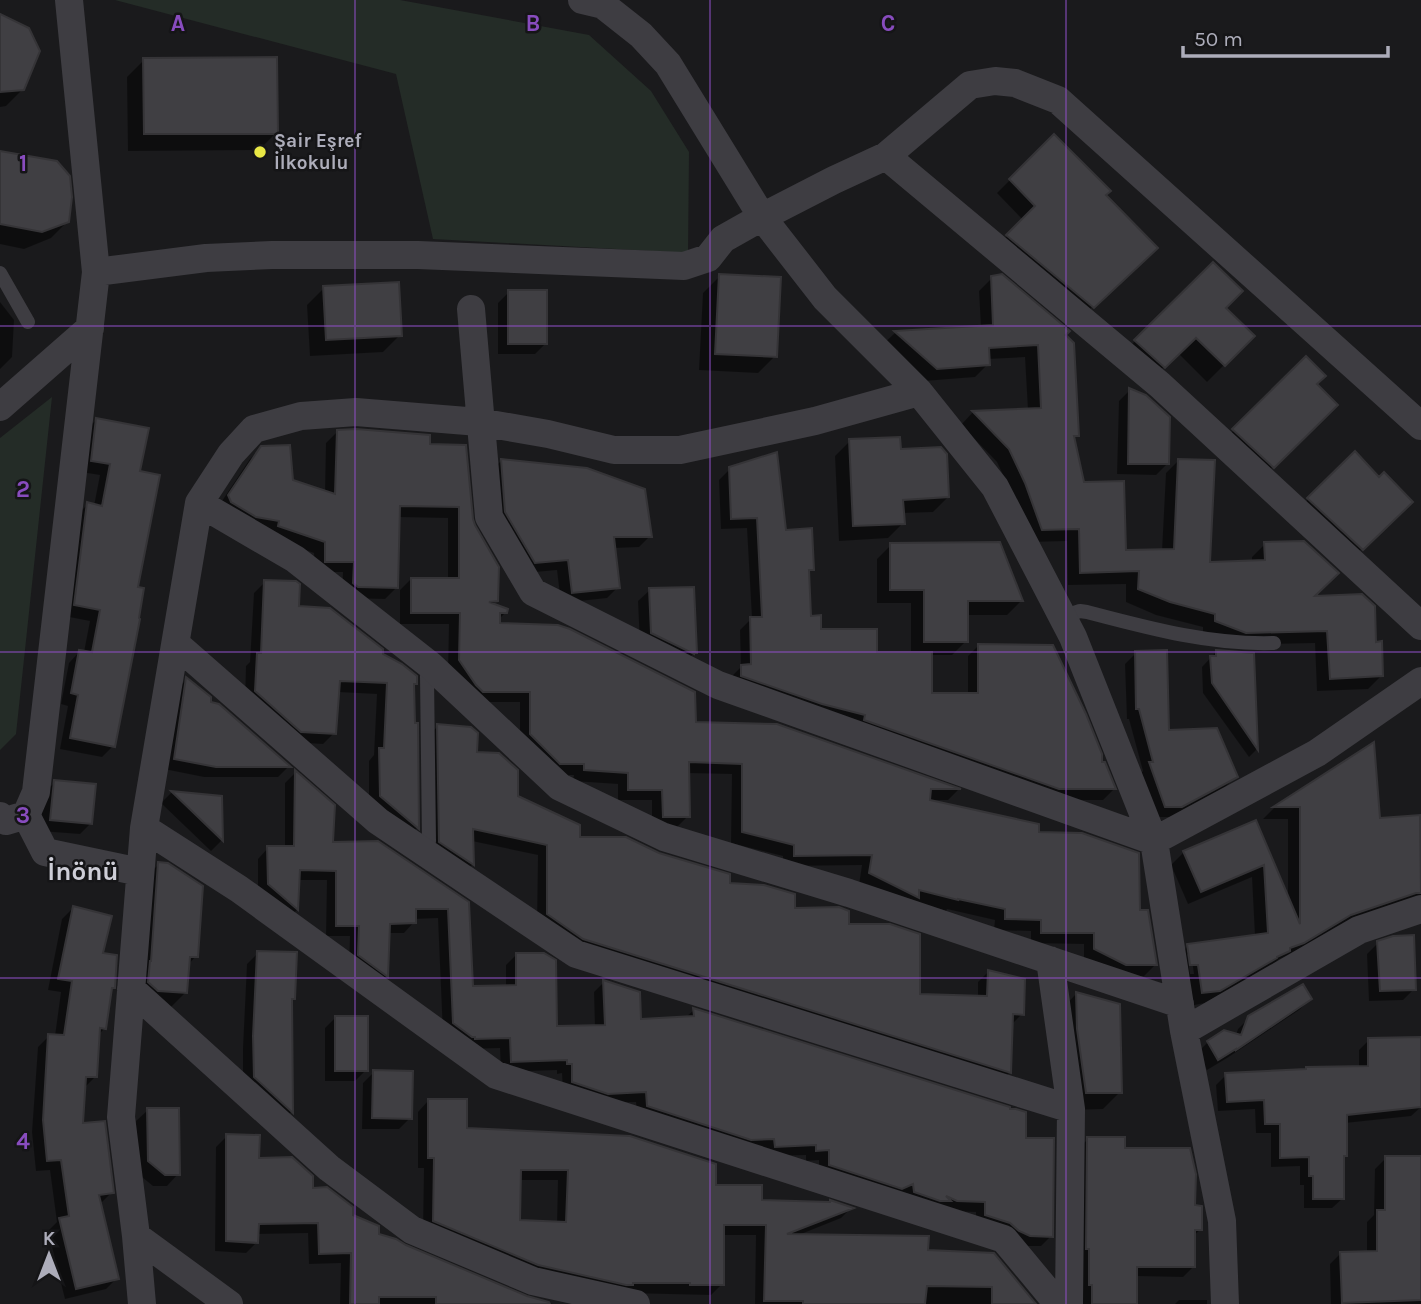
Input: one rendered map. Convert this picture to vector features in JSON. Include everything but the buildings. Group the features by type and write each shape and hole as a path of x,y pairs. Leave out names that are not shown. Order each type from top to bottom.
{"street":[{"path":"69,0 96,272 36,792 13,816 46,852 140,872"},
{"path":"582,0 603,5 641,35 668,64 762,217 825,298 919,393 995,487 1073,637 1154,841 1182,1017 1222,1221 1225,1304"},
{"path":"96,272 206,258 272,255 418,255 684,266 708,258 723,239 762,217 886,156 970,85 995,81 1015,83 1058,100 1421,426"},
{"path":"886,156 1160,385 1421,626"},
{"path":"471,309 489,517 533,592 718,685 1154,841 1317,753 1421,681"},
{"path":"0,407 90,328"},
{"path":"142,1304 121,1117 144,828 199,503 231,454 254,429 301,416 356,412 479,422 548,434 614,450 680,450 815,421 919,393"},
{"path":"199,503 295,559 430,665 560,787 664,837 849,892 1051,960 1182,1017 1359,930 1421,909"},
{"path":"176,644 378,821 576,954 1071,1109"},
{"path":"144,828 239,889 496,1075 1003,1239 1059,1304"},
{"path":"1051,960 1071,1109 1069,1304"},
{"path":"131,989 329,1168 412,1230 533,1281 636,1304"},
{"path":"136,1236 229,1304"}],"lane":[{"path":"0,273 27,322"},
{"path":"1062,617 1080,611 1210,640 1274,643"},
{"path":"425,852 429,841 427,676 430,665"}],"shaded area":[{"path":"115,0 400,0 589,35 651,91 689,152 688,253 433,239 396,74"},
{"path":"52,397 16,734 0,750 0,438"}],"place":[{"name":"Şair Eşref İlkokulu","path":"260,152"}],"district":[{"name":"İnönü","path":"83,871"}]}
